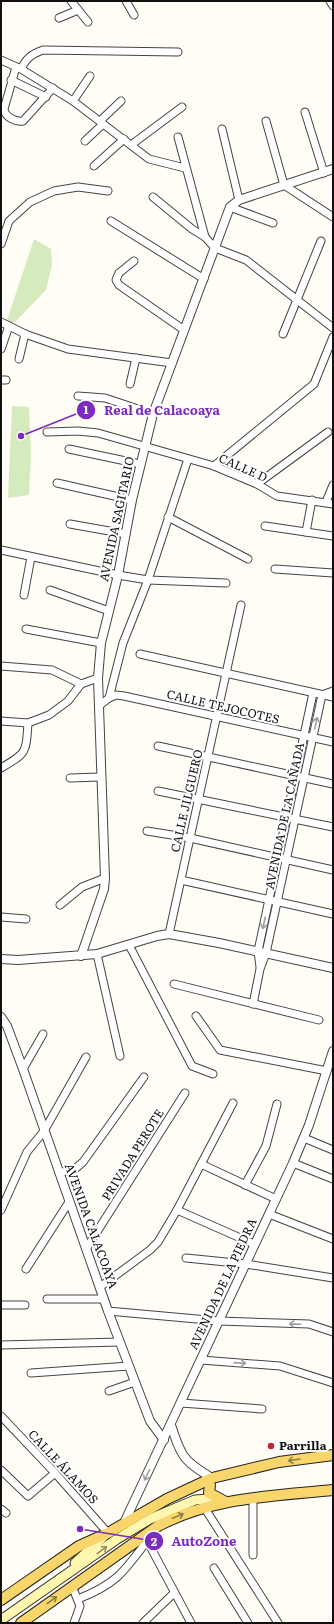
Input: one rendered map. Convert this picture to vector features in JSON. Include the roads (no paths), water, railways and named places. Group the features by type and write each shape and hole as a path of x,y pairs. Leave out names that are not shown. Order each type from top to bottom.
{"main road":[{"path":"1,1600 80,1546 108,1533 167,1499 214,1479 279,1462 333,1454"},
{"path":"214,1479 208,1489 209,1494 224,1501"},
{"path":"21,1623 72,1586 146,1538 174,1517 224,1501 333,1490"},
{"path":"1,1620 117,1539 150,1519 195,1500 208,1499 224,1501"},
{"path":"1,1613 78,1560 108,1533"}],"street":[{"path":"71,1 88,22"},
{"path":"126,1 134,15"},
{"path":"330,1 333,6"},
{"path":"59,18 78,10"},
{"path":"53,88 23,121 18,121 8,117 4,112 11,80 18,68 34,53 43,50 178,52"},
{"path":"1,60 18,68 73,101 149,159 185,168"},
{"path":"73,101 90,76"},
{"path":"11,80 46,97"},
{"path":"85,141 121,101"},
{"path":"131,145 182,107"},
{"path":"305,112 324,173"},
{"path":"266,121 284,185 333,217"},
{"path":"222,129 239,200"},
{"path":"178,137 183,152 185,168 189,173 205,237"},
{"path":"94,166 124,139"},
{"path":"230,207 239,200 333,169"},
{"path":"1,244 9,221 30,202 54,191 78,187 108,191"},
{"path":"153,197 192,229 205,237 215,248 246,260 333,328"},
{"path":"230,207 273,223"},
{"name":"AVENIDA SAGITARIO","path":"80,956 104,889 105,878 100,777 100,705 98,678 101,643 118,575 132,500 144,447 172,363 230,207"},
{"path":"1,219 9,221"},
{"path":"110,221 204,279"},
{"path":"283,334 321,241"},
{"path":"134,261 119,273 116,280 120,285 184,330"},
{"path":"1,322 25,334 68,349 172,363"},
{"path":"1,349 9,326"},
{"path":"19,359 25,334"},
{"path":"214,466 314,384 333,337"},
{"path":"130,384 136,358"},
{"path":"78,396 105,398 154,414"},
{"name":"CALLE D","path":"47,432 88,431 214,466 257,484 277,496 330,503"},
{"path":"257,484 328,432"},
{"path":"70,449 140,464"},
{"path":"100,705 109,698 123,643 148,580 188,459"},
{"path":"57,483 132,500"},
{"path":"330,503 333,485"},
{"path":"306,532 312,500"},
{"path":"168,517 248,559"},
{"path":"70,524 126,534"},
{"path":"265,526 333,536"},
{"path":"1,550 148,580 226,583"},
{"path":"24,595 31,557"},
{"path":"275,569 333,573"},
{"path":"50,590 109,611"},
{"name":"CALLE JILGUERO","path":"169,934 241,605"},
{"path":"26,629 101,643"},
{"path":"140,654 333,697"},
{"path":"1,666 52,670 81,684"},
{"path":"1,721 28,723 49,715 59,710 81,684 98,678"},
{"path":"322,695 333,691"},
{"name":"AVENIDA DE LA CAÑADA","path":"262,952 269,899 312,693"},
{"name":"CALLE TEJOCOTES","path":"109,698 116,695 124,696 333,742"},
{"name":"AVENIDA DE LA CAÑADA","path":"262,952 278,901 322,695"},
{"path":"1,768 18,758 25,750 28,723"},
{"path":"158,746 304,779 333,784"},
{"path":"70,778 100,777"},
{"path":"158,791 333,827"},
{"path":"147,831 190,838 333,870"},
{"path":"60,905 82,887 105,878"},
{"path":"181,880 333,914"},
{"path":"1,917 26,919"},
{"path":"1,959 18,960 97,954 156,936 169,934 185,936 333,968"},
{"path":"129,945 192,1066 213,1074"},
{"path":"253,1004 262,952"},
{"path":"97,954 120,1056"},
{"path":"174,984 319,1020"},
{"path":"196,1016 220,1050 327,1071"},
{"name":"AVENIDA CALACOAYA","path":"1,1017 7,1026 23,1069 108,1311 150,1421 164,1440"},
{"path":"23,1069 43,1034"},
{"name":"AVENIDA DE LA PIEDRA","path":"124,1523 171,1425 254,1244 294,1163 304,1138 333,1051"},
{"path":"1,1210 27,1152 44,1131 86,1057"},
{"path":"59,1173 76,1168 83,1162 144,1077"},
{"name":"PRIVADA PEROTE","path":"86,1249 185,1093"},
{"path":"100,1288 150,1250 158,1242 233,1103"},
{"path":"245,1185 266,1146 277,1104"},
{"path":"304,1138 333,1150"},
{"path":"294,1163 333,1179"},
{"path":"201,1164 276,1199"},
{"path":"26,1269 70,1202"},
{"path":"176,1210 254,1244"},
{"path":"269,1214 333,1239"},
{"path":"186,1258 246,1264 333,1278"},
{"path":"47,1299 104,1299"},
{"path":"1,1305 25,1306"},
{"path":"108,1311 219,1321 309,1324 333,1332"},
{"path":"1,1345 120,1342"},
{"path":"201,1360 280,1366 333,1383"},
{"path":"31,1372 129,1366"},
{"path":"109,1391 135,1382"},
{"path":"181,1403 262,1409"},
{"name":"CALLE ÁLAMOS","path":"1,1416 55,1473 108,1533"},
{"path":"171,1425 179,1451 186,1460 214,1479"},
{"path":"1,1470 28,1496 55,1473"},
{"path":"253,1498 254,1555"},
{"path":"204,1507 278,1623"},
{"path":"146,1538 191,1623"},
{"path":"78,1599 113,1582 131,1564 146,1538"},
{"path":"214,1568 248,1623"},
{"path":"72,1586 78,1599 79,1610 74,1623"},
{"path":"143,1623 174,1593"}],"place":[{"name":"Real de Calacoaya","path":"21,436"},
{"name":"Parrilla","path":"271,1446"},
{"name":"AutoZone","path":"80,1529"}]}
